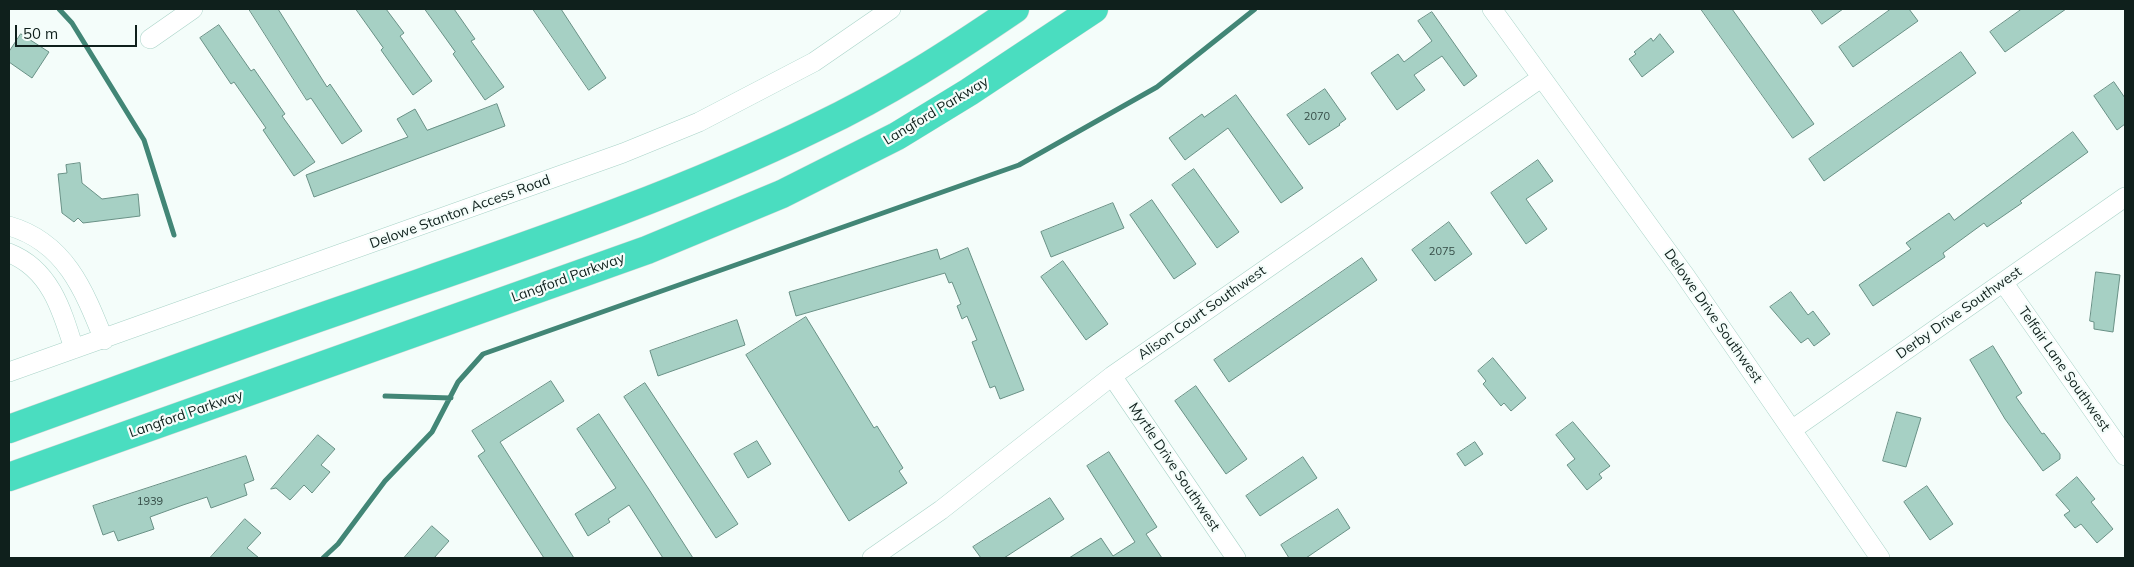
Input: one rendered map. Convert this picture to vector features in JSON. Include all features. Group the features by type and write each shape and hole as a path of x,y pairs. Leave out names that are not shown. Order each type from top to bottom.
{"highway":[{"path":"9,429 349,307 506,253 686,185 817,128 899,84 1015,9"},
{"name":"Langford Parkway","path":"9,477 638,254 782,194 897,136 970,92 1094,9"}],"street":[{"path":"150,39 193,9"},
{"name":"Delowe Stanton Access Road","path":"9,372 104,340 623,153 699,122 814,62 890,9"},
{"name":"Delowe Drive Southwest","path":"1492,9 1684,274 1793,429 1880,558"},
{"name":"Alison Court Southwest","path":"872,558 941,510 1112,376 1541,78"},
{"name":"Derby Drive Southwest","path":"1793,429 2125,197"},
{"path":"9,226 22,230 53,249 77,278 104,340"},
{"path":"27,263 44,243"},
{"path":"9,253 20,257 39,273 49,286 61,308 74,349"},
{"name":"Telfair Lane Southwest","path":"2003,282 2125,456"},
{"name":"Myrtle Drive Southwest","path":"1112,376 1236,558"}],"building":[{"path":"249,9 278,9 327,87 330,84 362,131 342,144 311,98 307,100"},
{"path":"356,9 386,9 404,33 400,36 432,81 413,95 381,50 383,48"},
{"path":"425,9 454,9 475,39 471,41 504,87 485,100"},
{"path":"533,9 561,9 606,78 589,90"},
{"path":"1701,9 1732,9 1814,124 1793,138"},
{"path":"1811,9 1843,9 1822,24"},
{"path":"1891,9 1909,9 1918,21 1853,67 1839,47"},
{"path":"2022,9 2066,9 2005,52 1990,32"},
{"path":"1432,12 1477,76 1464,86 1442,56 1414,75 1425,90 1397,110 1371,73 1398,54 1404,62 1432,41 1418,21"},
{"path":"219,25 251,71 254,69 285,114 282,116 315,162 294,176 263,130 266,128 234,82 231,84 200,38"},
{"path":"21,34 49,52 32,78 9,62 9,52"},
{"path":"1660,34 1674,52 1642,77 1629,59 1636,54 1634,52 1651,38 1653,41"},
{"path":"1961,52 1976,73 1824,181 1809,159"},
{"path":"2114,82 2125,98 2125,124 2117,130 2094,96"},
{"path":"1325,89 1346,119 1309,145 1287,115"},
{"path":"1236,95 1303,188 1281,203 1228,128 1185,160 1169,138 1202,114 1204,117"},
{"path":"497,104 505,126 314,197 306,175 408,137 397,119 415,109 427,130"},
{"path":"2073,132 2088,152 2020,201 2022,203 1987,227 1984,223 1943,253 1945,257 1873,306 1859,285 1911,249 1906,243 1949,213 1954,220"},
{"path":"1538,160 1553,181 1526,199 1547,229 1526,244 1491,193"},
{"path":"80,163 82,183 102,199 138,194 140,216 83,223 78,218 74,222 62,213 58,174 67,173 66,165"},
{"path":"1194,169 1239,232 1217,248 1172,185"},
{"path":"1152,200 1196,264 1174,279 1130,215"},
{"path":"1113,203 1124,228 1051,257 1041,232"},
{"path":"1449,222 1472,254 1435,281 1412,250"},
{"path":"968,248 1024,390 1000,399 995,386 990,388 972,342 977,340 967,316 962,319 957,306 961,304 952,282 949,283 945,273 796,316 789,292 937,249 940,259"},
{"path":"1362,258 1377,280 1229,382 1214,360"},
{"path":"1063,261 1108,324 1086,340 1041,277"},
{"path":"2096,272 2120,275 2113,332 2094,329 2094,322 2090,321"},
{"path":"1791,292 1808,315 1813,311 1830,334 1814,346 1808,338 1801,343 1770,307"},
{"path":"806,317 874,428 877,426 903,468 899,471 907,483 849,521 746,355"},
{"path":"737,320 745,345 658,376 650,351"},
{"path":"1993,346 2022,393 2016,397 2042,434 2044,433 2060,454 2060,459 2043,471 2005,419 1970,360"},
{"path":"1493,358 1526,398 1511,411 1504,403 1501,406 1483,384 1486,381 1478,371"},
{"path":"551,381 564,401 500,442 574,558 544,558 478,456 485,451 472,431"},
{"path":"645,383 738,524 716,538 624,397"},
{"path":"1196,386 1247,459 1226,474 1175,401"},
{"path":"1897,412 1921,418 1906,467 1883,461"},
{"path":"599,414 693,558 663,558 629,505 608,519 610,522 588,536 575,514 616,488 577,429"},
{"path":"1573,422 1610,466 1599,474 1602,478 1587,490 1567,465 1575,459 1556,435"},
{"path":"318,435 335,449 321,465 330,472 312,493 304,485 290,500 276,488 271,489"},
{"path":"757,441 771,464 748,478 734,454"},
{"path":"1475,442 1483,454 1465,466 1457,454"},
{"path":"1109,452 1157,527 1146,534 1162,558 1069,558 1101,538 1113,556 1135,542 1087,466"},
{"path":"246,456 254,480 244,484 247,495 211,508 207,497 183,505 150,517 154,529 118,541 114,531 103,535 93,506"},
{"path":"1303,457 1317,478 1260,516 1246,496"},
{"path":"2077,477 2095,499 2091,502 2113,529 2097,543 2081,524 2075,528 2064,515 2070,511 2056,495"},
{"path":"1927,486 1953,524 1930,540 1904,502"},
{"path":"1050,498 1064,519 1004,558 981,558 973,547"},
{"path":"1338,509 1350,528 1306,558 1289,558 1281,545"},
{"path":"245,519 261,533 247,548 259,558 210,558"},
{"path":"432,526 449,541 434,558 404,558"}],"waterway":[{"path":"59,9 72,23 144,140 174,235"},
{"path":"323,558 338,544 385,481 432,432 458,382 483,354 1019,165 1157,87 1255,9"},
{"path":"385,396 451,398"}]}
